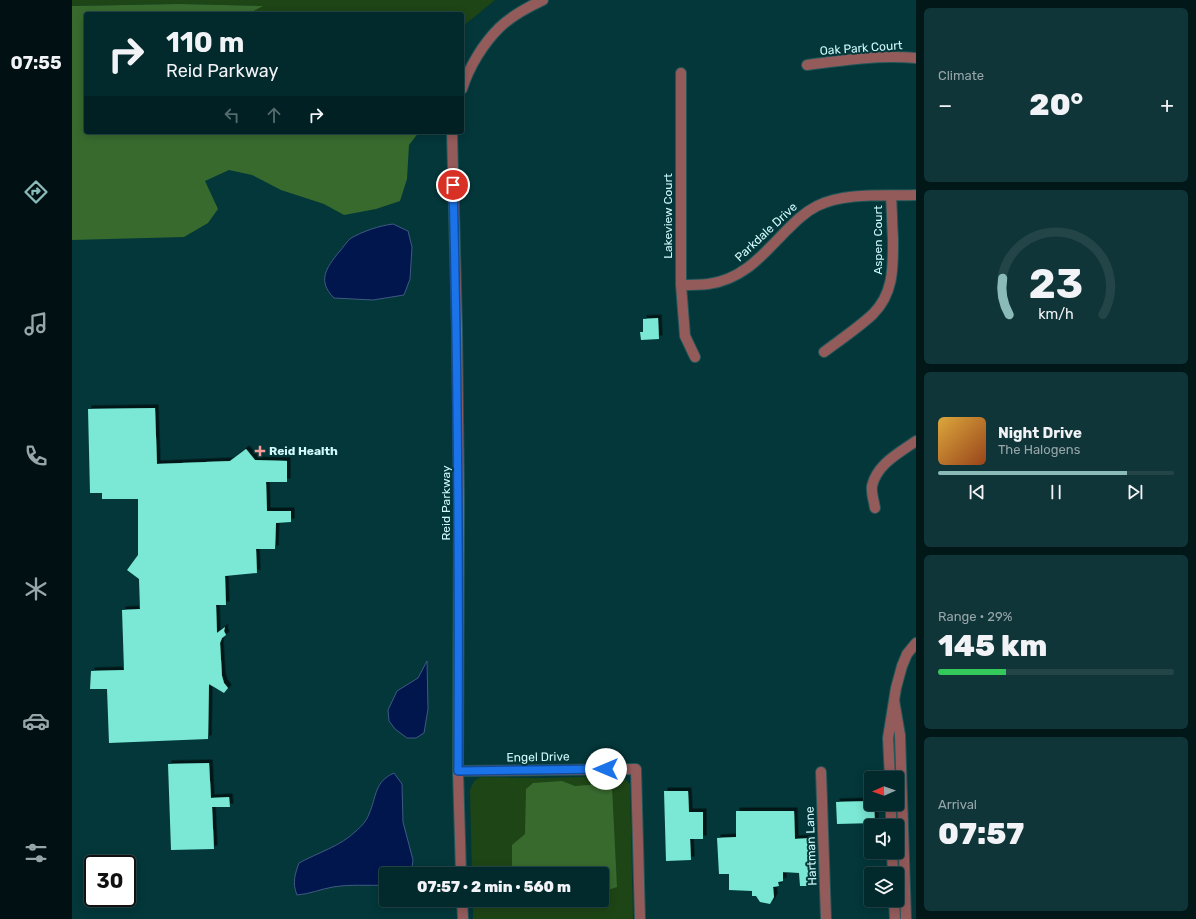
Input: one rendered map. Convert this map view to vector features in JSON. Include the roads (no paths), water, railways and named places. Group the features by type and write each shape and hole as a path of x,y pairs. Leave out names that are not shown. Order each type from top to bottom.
{"street":[{"path":"464,85 475,61 499,28 514,16 543,0"},
{"name":"Oak Park Court","path":"807,65 842,60 916,58"},
{"name":"Lakeview Court","path":"681,72 681,285 685,336 695,357"},
{"name":"Reid Parkway","path":"452,134 459,501 458,771 461,867"},
{"name":"Parkdale Drive","path":"681,285 708,284 721,282 734,277 756,263 797,220 818,206 839,198 916,195"},
{"name":"Aspen Court","path":"824,352 873,314 881,305 887,294 891,284 893,271 891,196"},
{"path":"875,508 872,488 876,476 887,461 916,441"},
{"path":"890,771 888,738 896,688 907,654 916,643"},
{"path":"894,700 900,735 906,919"},
{"name":"Engel Drive","path":"458,771 636,769 640,919"},
{"name":"Hartman Lane","path":"821,772 826,919"},
{"path":"462,907 462,919"},
{"path":"894,907 895,919"}],"place":[{"name":"Reid Health","path":"260,451"}]}
